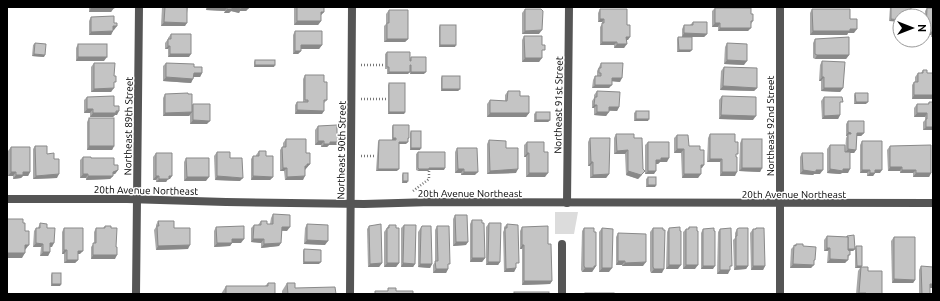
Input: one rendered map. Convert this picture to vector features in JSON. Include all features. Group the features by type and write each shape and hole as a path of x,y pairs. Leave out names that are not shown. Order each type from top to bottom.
{"street":[{"name":"Northeast 89th Street","path":"136,294 140,7"},
{"name":"Northeast 90th Street","path":"350,294 352,7"},
{"name":"Northeast 91st Street","path":"567,203 569,7"},
{"name":"Northeast 92nd Street","path":"780,7 780,294"},
{"name":"20th Avenue Northeast","path":"7,199 137,199 350,204 432,202 750,204 933,203"},
{"path":"562,244 562,294"}],"path":[{"path":"359,65 385,65"},
{"path":"365,99 388,99"},
{"path":"366,156 376,156"},
{"path":"413,191 429,179 429,170"}],"shaded area":[{"path":"555,212 578,212 574,234 555,234"}],"building":[{"path":"114,7 114,8 91,8"},
{"path":"165,7 187,7 187,23 164,22"},
{"path":"297,7 324,7 324,12 321,12 321,21 297,21"},
{"path":"891,7 911,7 892,8 891,19"},
{"path":"715,8 751,8 753,21 751,21 751,28 720,28 720,23 715,23"},
{"path":"932,8 933,8 932,32"},
{"path":"525,9 541,9 543,11 542,30 525,31"},
{"path":"600,9 627,9 627,25 630,25 630,37 626,37 627,44 602,42 602,23 604,23 604,19 600,19"},
{"path":"812,9 850,9 850,19 857,19 857,29 850,29 850,31 813,31"},
{"path":"389,10 408,10 408,39 387,39"},
{"path":"114,16 114,23 117,23 117,26 113,26 113,31 91,32 91,17"},
{"path":"693,22 707,22 707,34 684,33 684,25 693,25"},
{"path":"440,25 456,25 456,45 440,45"},
{"path":"295,31 322,31 322,45 301,45 301,51 295,51"},
{"path":"171,34 191,34 191,54 170,54 168,39 171,39"},
{"path":"524,36 542,36 542,45 545,45 545,50 542,50 542,58 525,58"},
{"path":"678,37 692,37 692,50 679,50"},
{"path":"849,37 849,55 815,54 815,39"},
{"path":"35,43 46,44 45,55 34,54"},
{"path":"727,43 747,44 747,61 727,60"},
{"path":"78,44 107,44 107,57 78,57"},
{"path":"387,52 410,52 410,61 411,57 426,57 426,72 411,72 410,65 410,72 389,72 389,67 387,67"},
{"path":"255,60 275,60 275,65 255,65"},
{"path":"822,61 845,62 843,88 824,88"},
{"path":"94,63 115,63 114,76 116,76 116,82 114,82 114,88 94,89"},
{"path":"166,63 194,64 194,67 202,67 202,73 194,73 193,79 166,77"},
{"path":"601,63 623,63 622,78 612,78 612,85 595,85 595,76 601,76 601,73 599,73 599,68 601,68"},
{"path":"724,67 757,68 757,88 723,86"},
{"path":"923,70 927,70 927,73 933,73 933,95 914,95 914,82 918,82 918,73 923,73"},
{"path":"305,75 324,75 324,82 327,82 327,100 324,100 324,111 297,110 297,102 308,102 308,100 305,100"},
{"path":"442,76 460,76 460,89 442,89"},
{"path":"389,83 405,83 405,112 389,112"},
{"path":"508,91 520,91 520,96 529,96 529,113 490,113 490,100 507,101"},
{"path":"597,91 620,92 619,107 609,107 609,112 597,112 597,105 594,105 595,97 597,97"},
{"path":"855,93 868,93 868,102 856,102"},
{"path":"165,94 192,94 192,112 165,113"},
{"path":"114,96 114,106 119,106 119,111 116,111 116,113 93,113 93,109 87,109 87,97"},
{"path":"722,96 756,97 756,116 721,115"},
{"path":"824,97 842,97 843,102 840,102 840,115 824,116"},
{"path":"929,102 933,102 933,127 926,127 927,113 917,113 917,104 929,104"},
{"path":"193,104 210,104 210,121 193,120"},
{"path":"636,111 649,111 649,119 636,119"},
{"path":"536,112 550,112 550,120 536,120"},
{"path":"89,118 114,118 114,146 89,146"},
{"path":"848,121 864,121 864,133 857,133 856,150 848,149 848,134 851,133 848,132"},
{"path":"337,125 337,134 342,134 342,142 330,142 330,144 324,144 324,141 318,141 318,126"},
{"path":"393,125 409,125 408,142 399,142 399,169 378,169 379,140 396,140 396,138 393,138"},
{"path":"411,131 421,131 421,148 411,148"},
{"path":"616,134 634,134 634,138 642,138 643,169 645,171 641,175 628,171 628,150 617,151"},
{"path":"710,134 735,134 735,142 738,142 738,154 736,154 737,172 722,172 722,159 710,159"},
{"path":"677,135 688,135 689,146 700,146 700,150 704,150 704,165 701,165 701,174 684,174 684,149 677,149"},
{"path":"590,138 610,138 609,174 593,175"},
{"path":"286,139 306,139 306,153 310,153 310,164 305,166 305,176 287,177 287,168 283,168 282,147 286,147"},
{"path":"742,139 762,139 762,168 742,168"},
{"path":"489,140 506,141 506,148 518,148 518,169 490,171"},
{"path":"862,141 882,141 882,170 875,170 875,173 870,173 870,170 862,170"},
{"path":"527,142 544,142 544,152 548,152 548,173 529,173 529,153 527,153"},
{"path":"648,142 669,142 669,158 661,158 661,160 656,160 656,171 648,171"},
{"path":"830,145 845,145 845,152 850,152 850,169 843,169 843,171 830,169"},
{"path":"931,145 931,173 916,173 916,170 902,170 902,167 890,167 890,146"},
{"path":"35,146 47,146 47,154 54,153 54,159 59,159 59,174 36,176"},
{"path":"11,147 30,147 30,172 23,172 23,175 16,175 16,172 11,172"},
{"path":"457,148 477,148 478,172 464,172 464,169 458,169"},
{"path":"259,151 266,151 266,156 273,156 273,177 253,176 253,156 259,156"},
{"path":"217,152 230,152 230,158 242,158 243,178 217,176"},
{"path":"418,152 445,152 445,168 419,169"},
{"path":"156,153 172,153 172,176 169,176 169,179 159,179 159,176 156,176"},
{"path":"802,153 823,153 823,170 816,170 816,172 803,170"},
{"path":"83,157 114,158 114,165 118,165 118,170 113,172 113,176 88,176 88,174 83,174"},
{"path":"186,158 209,158 209,177 187,177"},
{"path":"403,173 408,173 408,181 403,181"},
{"path":"648,177 656,177 656,185 648,185"},
{"path":"273,214 290,215 290,227 282,227 281,243 264,244 264,239 253,239 254,225 261,225 261,221 267,221 267,224 273,224"},
{"path":"455,215 467,215 468,242 456,242"},
{"path":"7,219 23,219 23,223 25,223 25,231 29,231 29,245 25,245 25,253 7,253"},
{"path":"472,220 482,220 482,223 484,223 485,258 472,258"},
{"path":"158,221 174,221 174,228 190,228 190,245 158,246"},
{"path":"40,223 47,224 47,228 55,228 54,243 50,243 50,252 43,252 43,244 36,243 36,228 40,228"},
{"path":"489,223 501,223 500,262 488,262"},
{"path":"307,224 328,225 328,241 307,240"},
{"path":"381,224 382,263 370,264 369,226"},
{"path":"507,224 518,225 519,263 516,263 516,268 506,269 505,228 507,228"},
{"path":"389,225 396,225 396,228 399,228 399,263 387,263 387,228 389,228"},
{"path":"404,225 416,225 415,264 403,263"},
{"path":"105,226 117,228 117,255 93,255 93,243 96,243 96,228 105,228"},
{"path":"244,226 244,239 232,239 232,243 217,243 216,227"},
{"path":"422,226 431,226 432,264 420,264"},
{"path":"437,226 449,226 450,264 448,264 448,269 436,269 435,261 438,261"},
{"path":"548,226 548,244 551,244 552,281 524,281 524,245 522,245 522,227"},
{"path":"680,227 681,265 669,265 669,228"},
{"path":"689,227 697,227 698,231 698,265 686,265 686,229 689,229"},
{"path":"64,228 83,228 83,251 78,251 78,260 67,260 67,250 64,250"},
{"path":"584,228 594,228 594,232 596,232 596,266 594,266 594,268 585,268 584,266"},
{"path":"602,228 613,229 612,268 602,268"},
{"path":"653,228 663,228 663,230 665,230 664,269 654,269 653,267"},
{"path":"714,228 715,266 703,266 703,229"},
{"path":"731,228 732,266 730,266 730,270 720,270 720,229"},
{"path":"748,228 748,266 736,266 736,236 737,229"},
{"path":"764,228 765,266 753,266 753,229"},
{"path":"618,233 646,234 646,262 625,263 625,261 618,261"},
{"path":"854,235 855,249 848,249 847,236"},
{"path":"827,236 848,237 848,250 850,251 850,255 848,255 848,260 830,259 830,248 827,248"},
{"path":"894,237 915,237 915,280 894,279"},
{"path":"796,244 816,247 814,265 793,264 794,245 796,246"},
{"path":"856,246 862,246 862,266 857,266"},
{"path":"304,249 321,250 321,262 304,262"},
{"path":"921,266 933,267 933,284 930,284 930,294 922,294"},
{"path":"861,267 868,267 868,271 882,271 882,294 859,293"},
{"path":"52,273 61,273 61,284 52,284"},
{"path":"268,283 275,283 275,294 226,294 226,286 268,286"},
{"path":"287,283 295,283 295,288 335,287 336,294 288,294"},
{"path":"388,288 396,288 396,291 413,291 413,294 375,294 375,291 388,291"},
{"path":"514,292 549,292 549,294 514,294"},
{"path":"614,293 614,294 585,294"}]}
